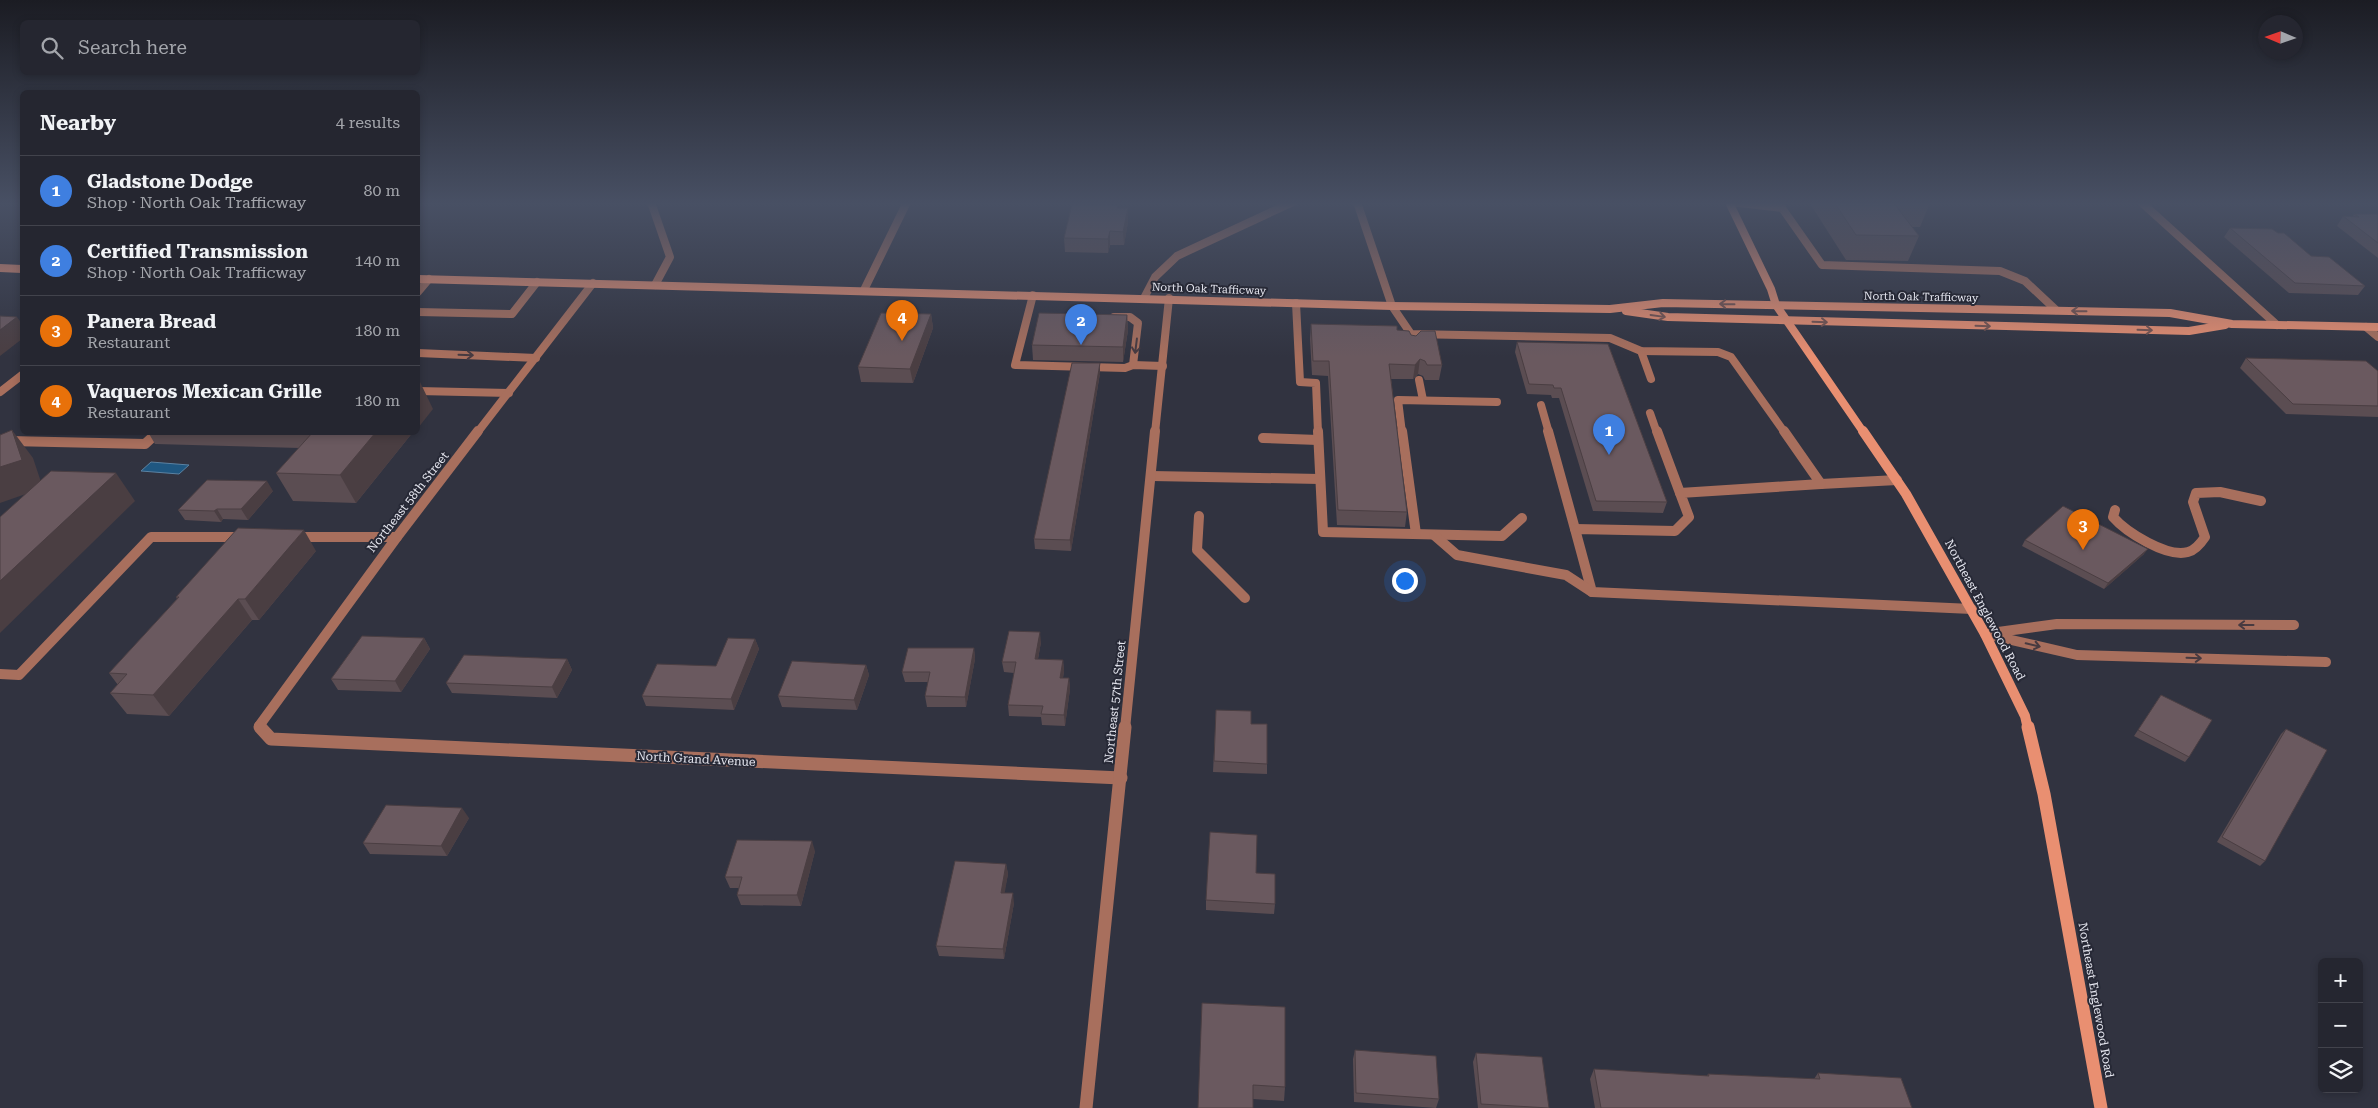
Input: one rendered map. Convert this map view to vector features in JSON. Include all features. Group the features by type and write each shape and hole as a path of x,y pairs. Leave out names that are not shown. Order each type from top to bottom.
{"main road":[{"name":"Northeast Englewood Road","path":"1754,254 1771,289 1776,305 1897,480 1986,634 2024,716 2042,786 2101,1108"},
{"path":"0,268 20,269"},
{"name":"North Oak Trafficway","path":"420,279 1169,298 1392,306 1610,308 1663,303 2056,310 2170,313 2232,324 2378,327"},
{"name":"North Oak Trafficway","path":"1610,308 1668,317 1787,321 2189,331 2232,324"}],"street":[{"path":"655,285 670,257 669,254"},
{"path":"864,290 882,254"},
{"path":"1144,298 1155,277 1182,254"},
{"path":"1375,254 1392,306 1411,334 1413,345"},
{"path":"1814,254 1822,265 2000,270 2013,274 2032,284 2056,310"},
{"path":"2198,254 2276,325"},
{"path":"420,290 430,279"},
{"path":"420,312 512,314 537,282"},
{"name":"Northeast 58th Street","path":"270,740 259,726 397,536 593,283"},
{"path":"1033,295 1032,315 1015,364 1125,368 1133,365 1163,366"},
{"name":"Northeast 57th Street","path":"1086,1108 1169,298"},
{"path":"1296,303 1300,382 1316,383 1323,532 1502,536 1522,518"},
{"path":"1102,316 1130,317 1138,323 1133,365"},
{"path":"2366,327 2378,337"},
{"path":"1411,334 1610,338 1641,351 1718,352 1731,357 1821,484"},
{"path":"1641,351 1651,379"},
{"path":"420,354 536,358"},
{"path":"0,392 20,377"},
{"path":"1419,380 1423,400"},
{"path":"420,391 509,393"},
{"path":"1416,534 1398,400 1497,402"},
{"path":"1541,405 1592,592"},
{"path":"1576,529 1675,530 1689,517 1650,413"},
{"path":"4,441 145,444 155,435"},
{"path":"1263,438 1318,440"},
{"path":"1152,476 1320,479"},
{"path":"1680,493 1897,480"},
{"path":"2115,510 2113,517 2118,524 2137,537 2160,547 2185,553 2199,547 2205,537 2193,502 2196,494 2208,490 2261,501"},
{"path":"1199,516 1197,550 1245,598"},
{"path":"1434,535 1457,556 1566,575 1592,592 1972,609"},
{"path":"288,537 397,536"},
{"path":"0,674 19,675 151,537 259,537"},
{"path":"1986,634 2057,624 2294,625"},
{"path":"1986,634 2077,655 2326,662"},
{"name":"North Grand Avenue","path":"270,740 1121,778"}],"water":[{"path":"151,462 189,465 179,474 141,471"}],"building":[{"path":"2260,254 2308,254 2311,256 2329,257 2365,286 2295,283"},
{"path":"881,313 931,314 910,369 858,367"},
{"path":"1039,313 1127,315 1123,347 1032,345"},
{"path":"0,316 17,317 0,330"},
{"path":"1311,324 1397,326 1397,330 1409,331 1411,335 1416,336 1421,331 1435,331 1442,365 1427,365 1425,361 1420,359 1415,365 1389,364 1407,512 1338,510 1329,361 1313,361"},
{"path":"1517,342 1608,344 1667,502 1596,501 1561,388 1554,388 1553,385 1529,384"},
{"path":"2246,358 2366,361 2378,371 2378,406 2293,404"},
{"path":"1072,363 1100,363 1070,540 1034,539"},
{"path":"12,430 22,460 0,467 0,435"},
{"path":"310,435 373,435 340,475 276,473"},
{"path":"51,471 116,473 0,581 0,517"},
{"path":"207,480 267,481 241,509 217,509 214,511 178,510"},
{"path":"2063,506 2148,549 2108,583 2025,540"},
{"path":"238,528 304,530 245,599 238,599 153,695 110,693 127,674 109,673 179,597 176,597"},
{"path":"1009,631 1040,632 1035,659 1063,660 1060,678 1069,678 1064,715 1041,714 1043,706 1008,705 1016,662 1002,662"},
{"path":"362,636 424,638 395,681 331,679"},
{"path":"728,638 755,639 731,699 642,696 657,664 716,666"},
{"path":"908,648 974,648 965,697 925,696 930,672 902,672"},
{"path":"464,655 567,659 552,687 446,683"},
{"path":"792,661 866,665 854,700 778,696"},
{"path":"2161,695 2212,720 2189,757 2138,730"},
{"path":"1216,710 1251,711 1251,724 1267,724 1267,764 1214,761"},
{"path":"2286,729 2327,750 2265,861 2222,837"},
{"path":"386,805 462,808 441,846 363,843"},
{"path":"1210,832 1257,835 1256,873 1275,874 1275,904 1206,900"},
{"path":"737,840 812,841 797,895 737,895 742,877 725,877"},
{"path":"955,861 1006,864 1001,893 1013,893 1003,949 936,946"},
{"path":"1202,1003 1285,1007 1285,1087 1253,1085 1253,1108 1198,1108"},
{"path":"1355,1050 1436,1056 1439,1099 1356,1093"},
{"path":"1476,1053 1542,1057 1549,1108 1481,1104"},
{"path":"1594,1069 1709,1076 1708,1074 1820,1079 1818,1073 1901,1078 1912,1108 1601,1108"}],"place":[{"name":"Vaqueros Mexican Grille","path":"902,341"},
{"name":"Certified Transmission","path":"1081,345"},
{"name":"Gladstone Dodge","path":"1609,455"},
{"name":"Panera Bread","path":"2083,550"}]}
